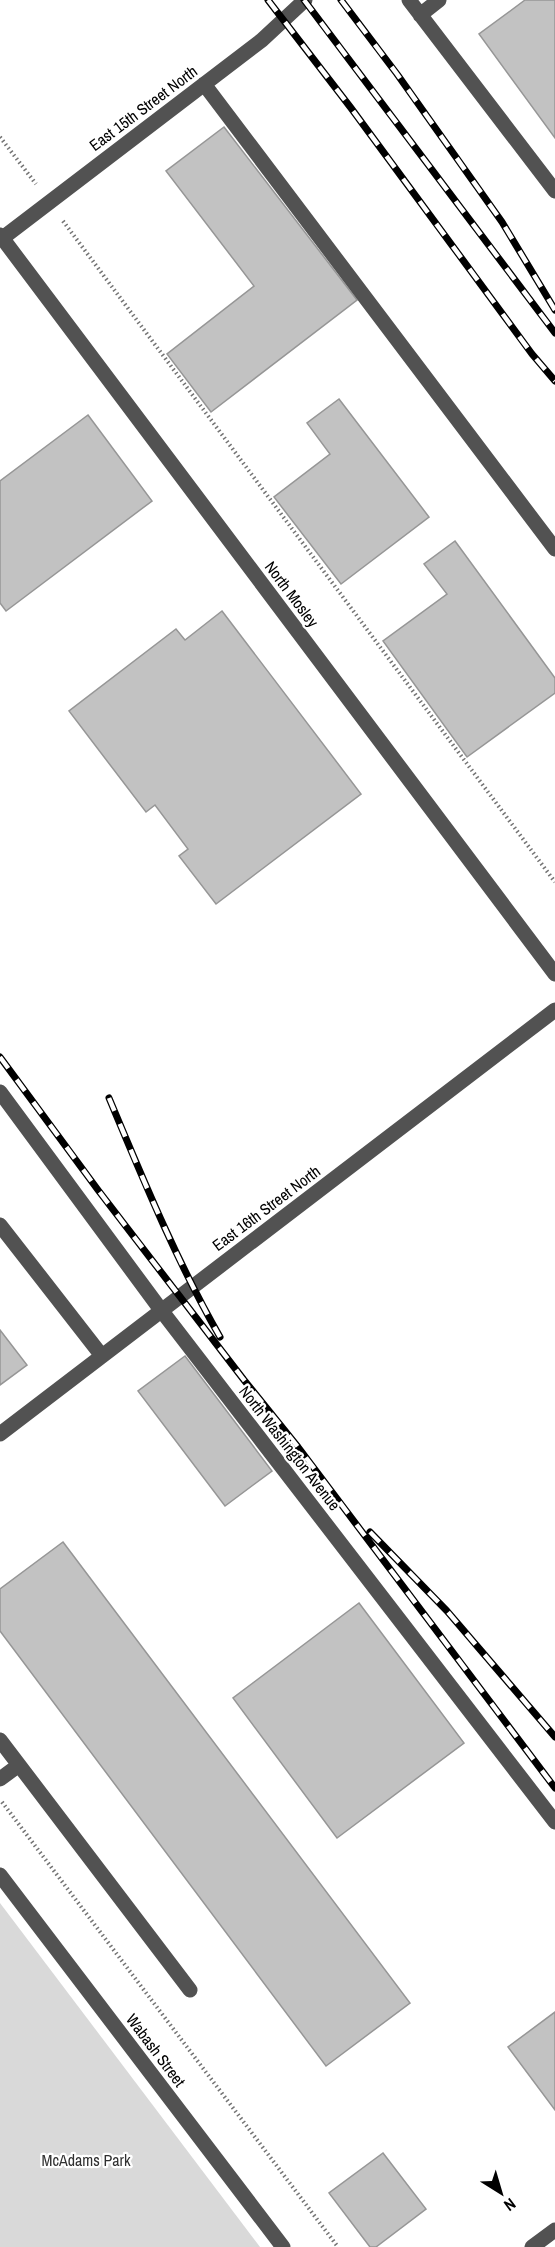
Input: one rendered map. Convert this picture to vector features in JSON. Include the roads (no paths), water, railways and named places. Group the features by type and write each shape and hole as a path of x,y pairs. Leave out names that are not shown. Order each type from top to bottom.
{"street":[{"path":"409,0 555,191"},
{"path":"420,15 439,0"},
{"name":"East 15th Street North","path":"1,238 262,40 296,3"},
{"path":"204,84 555,549"},
{"name":"North Mosley","path":"1,238 555,974"},
{"name":"East 16th Street North","path":"0,1434 555,1010"},
{"name":"North Washington Avenue","path":"0,1092 161,1310 555,1822"},
{"path":"0,1225 102,1356"},
{"path":"0,1740 190,1990"},
{"path":"0,1779 19,1765"},
{"name":"Wabash Street","path":"0,1875 283,2247"},
{"path":"532,2247 555,2230"}],"railway":[{"path":"268,0 351,108 532,354 555,381"},
{"path":"304,0 555,333"},
{"path":"341,0 397,74 502,222 555,310"},
{"path":"0,1057 98,1190 298,1447 555,1788"},
{"path":"109,1098 147,1189 220,1337"},
{"path":"370,1532 447,1611 555,1737"}],"park label":[{"name":"McAdams Park","path":"86,2160"}]}
